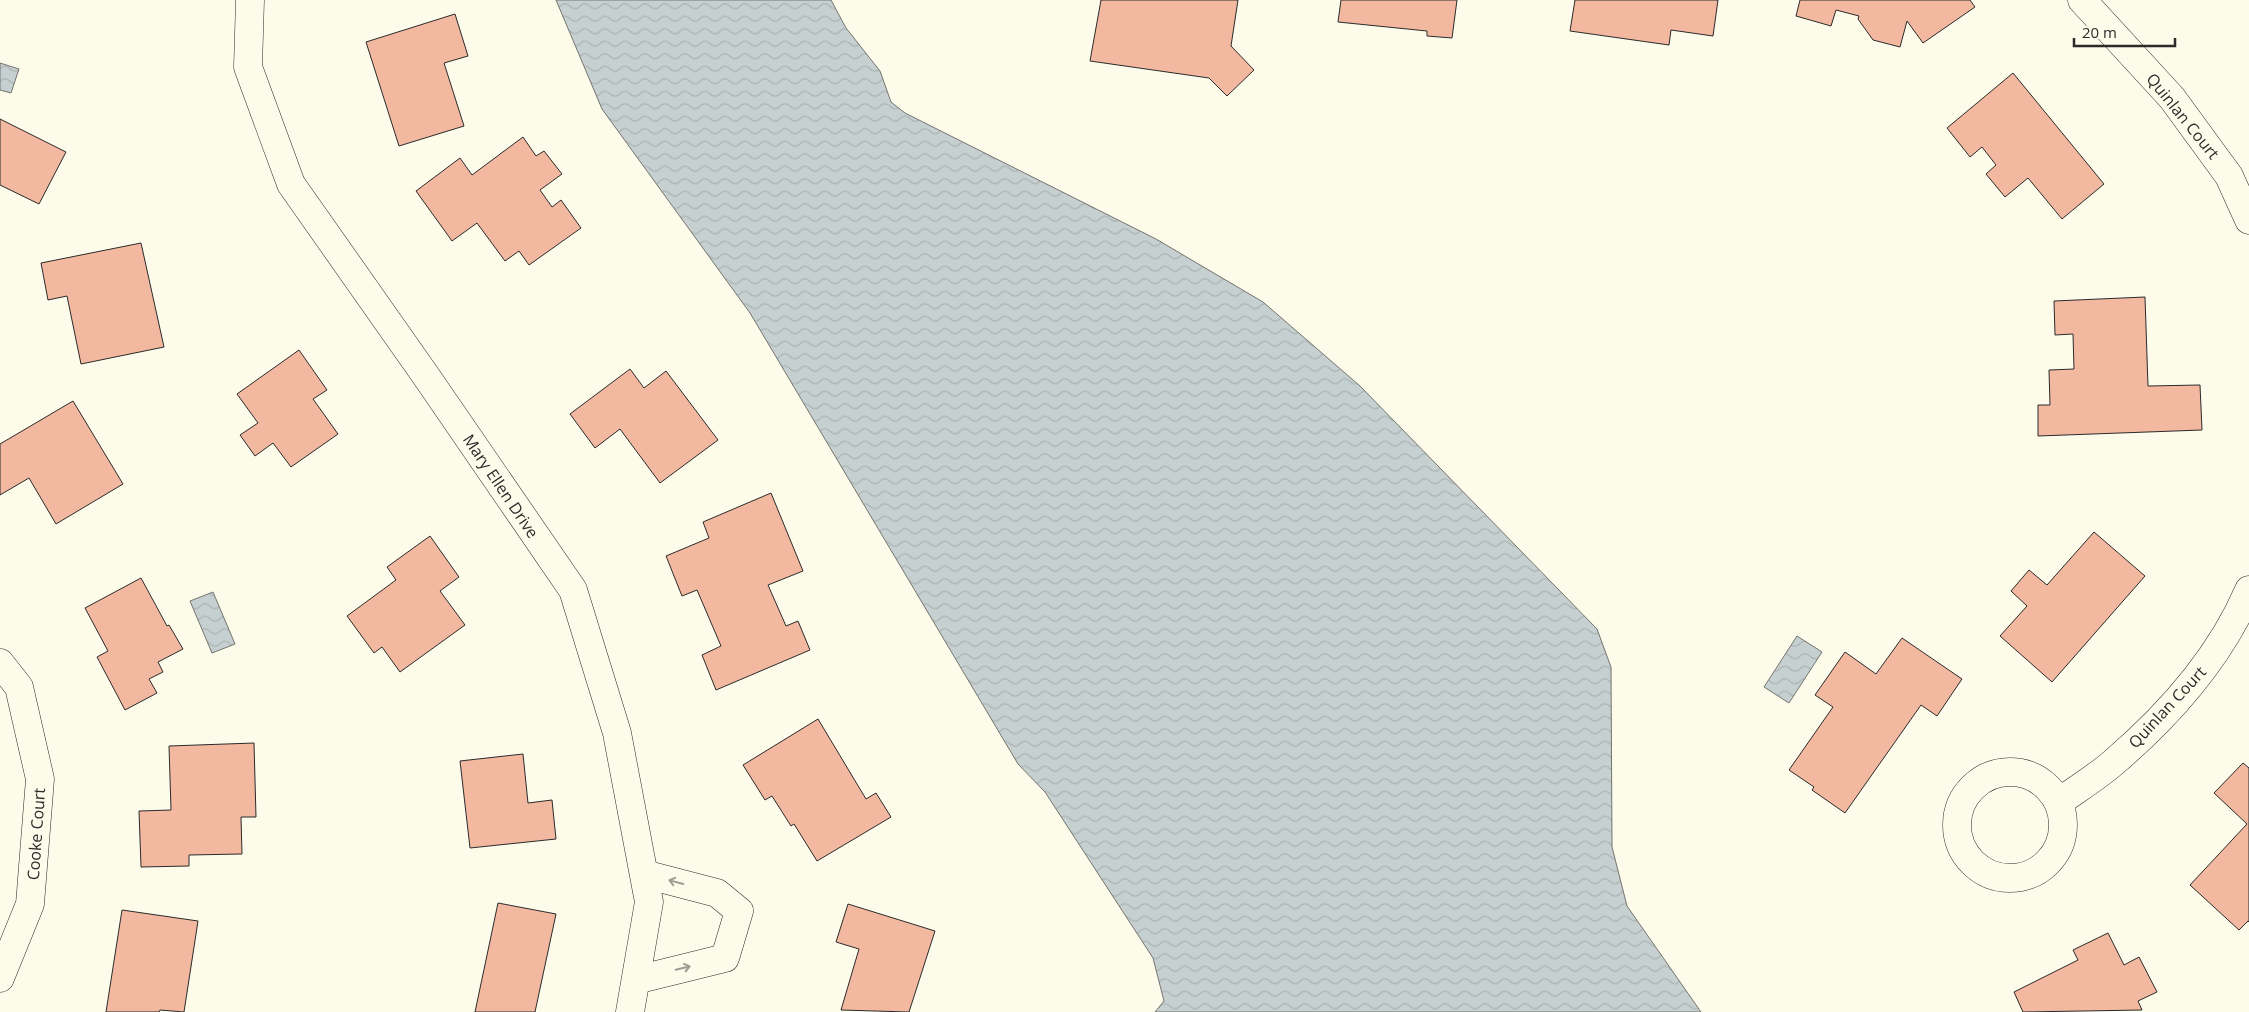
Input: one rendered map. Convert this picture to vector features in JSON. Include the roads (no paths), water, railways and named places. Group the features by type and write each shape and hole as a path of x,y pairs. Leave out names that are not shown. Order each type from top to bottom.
{"street":[{"name":"Mary Ellen Drive","path":"250,0 248,67 291,184 573,590 616,733 649,902 630,1012"},
{"name":"Quinlan Court","path":"2082,0 2172,98 2229,176 2249,220"},
{"name":"Quinlan Court","path":"2059,802 2114,763 2166,713 2212,660 2239,614 2249,590"},
{"name":"Cooke Court","path":"0,663 19,687 40,779 30,904 0,978"},
{"path":"636,980 725,958 739,911 717,893 644,874"}],"water":[{"path":"556,0 831,0 846,28 880,71 891,102 905,113 1156,239 1263,302 1360,386 1597,629 1611,667 1612,847 1627,906 1701,1012 1155,1012 1164,1001 1153,958 1045,792 1018,764 750,313 602,109"},
{"path":"0,63 19,69 11,93 0,90"},
{"path":"213,592 235,644 212,653 190,601"},
{"path":"1797,636 1822,652 1789,703 1764,687"}]}
